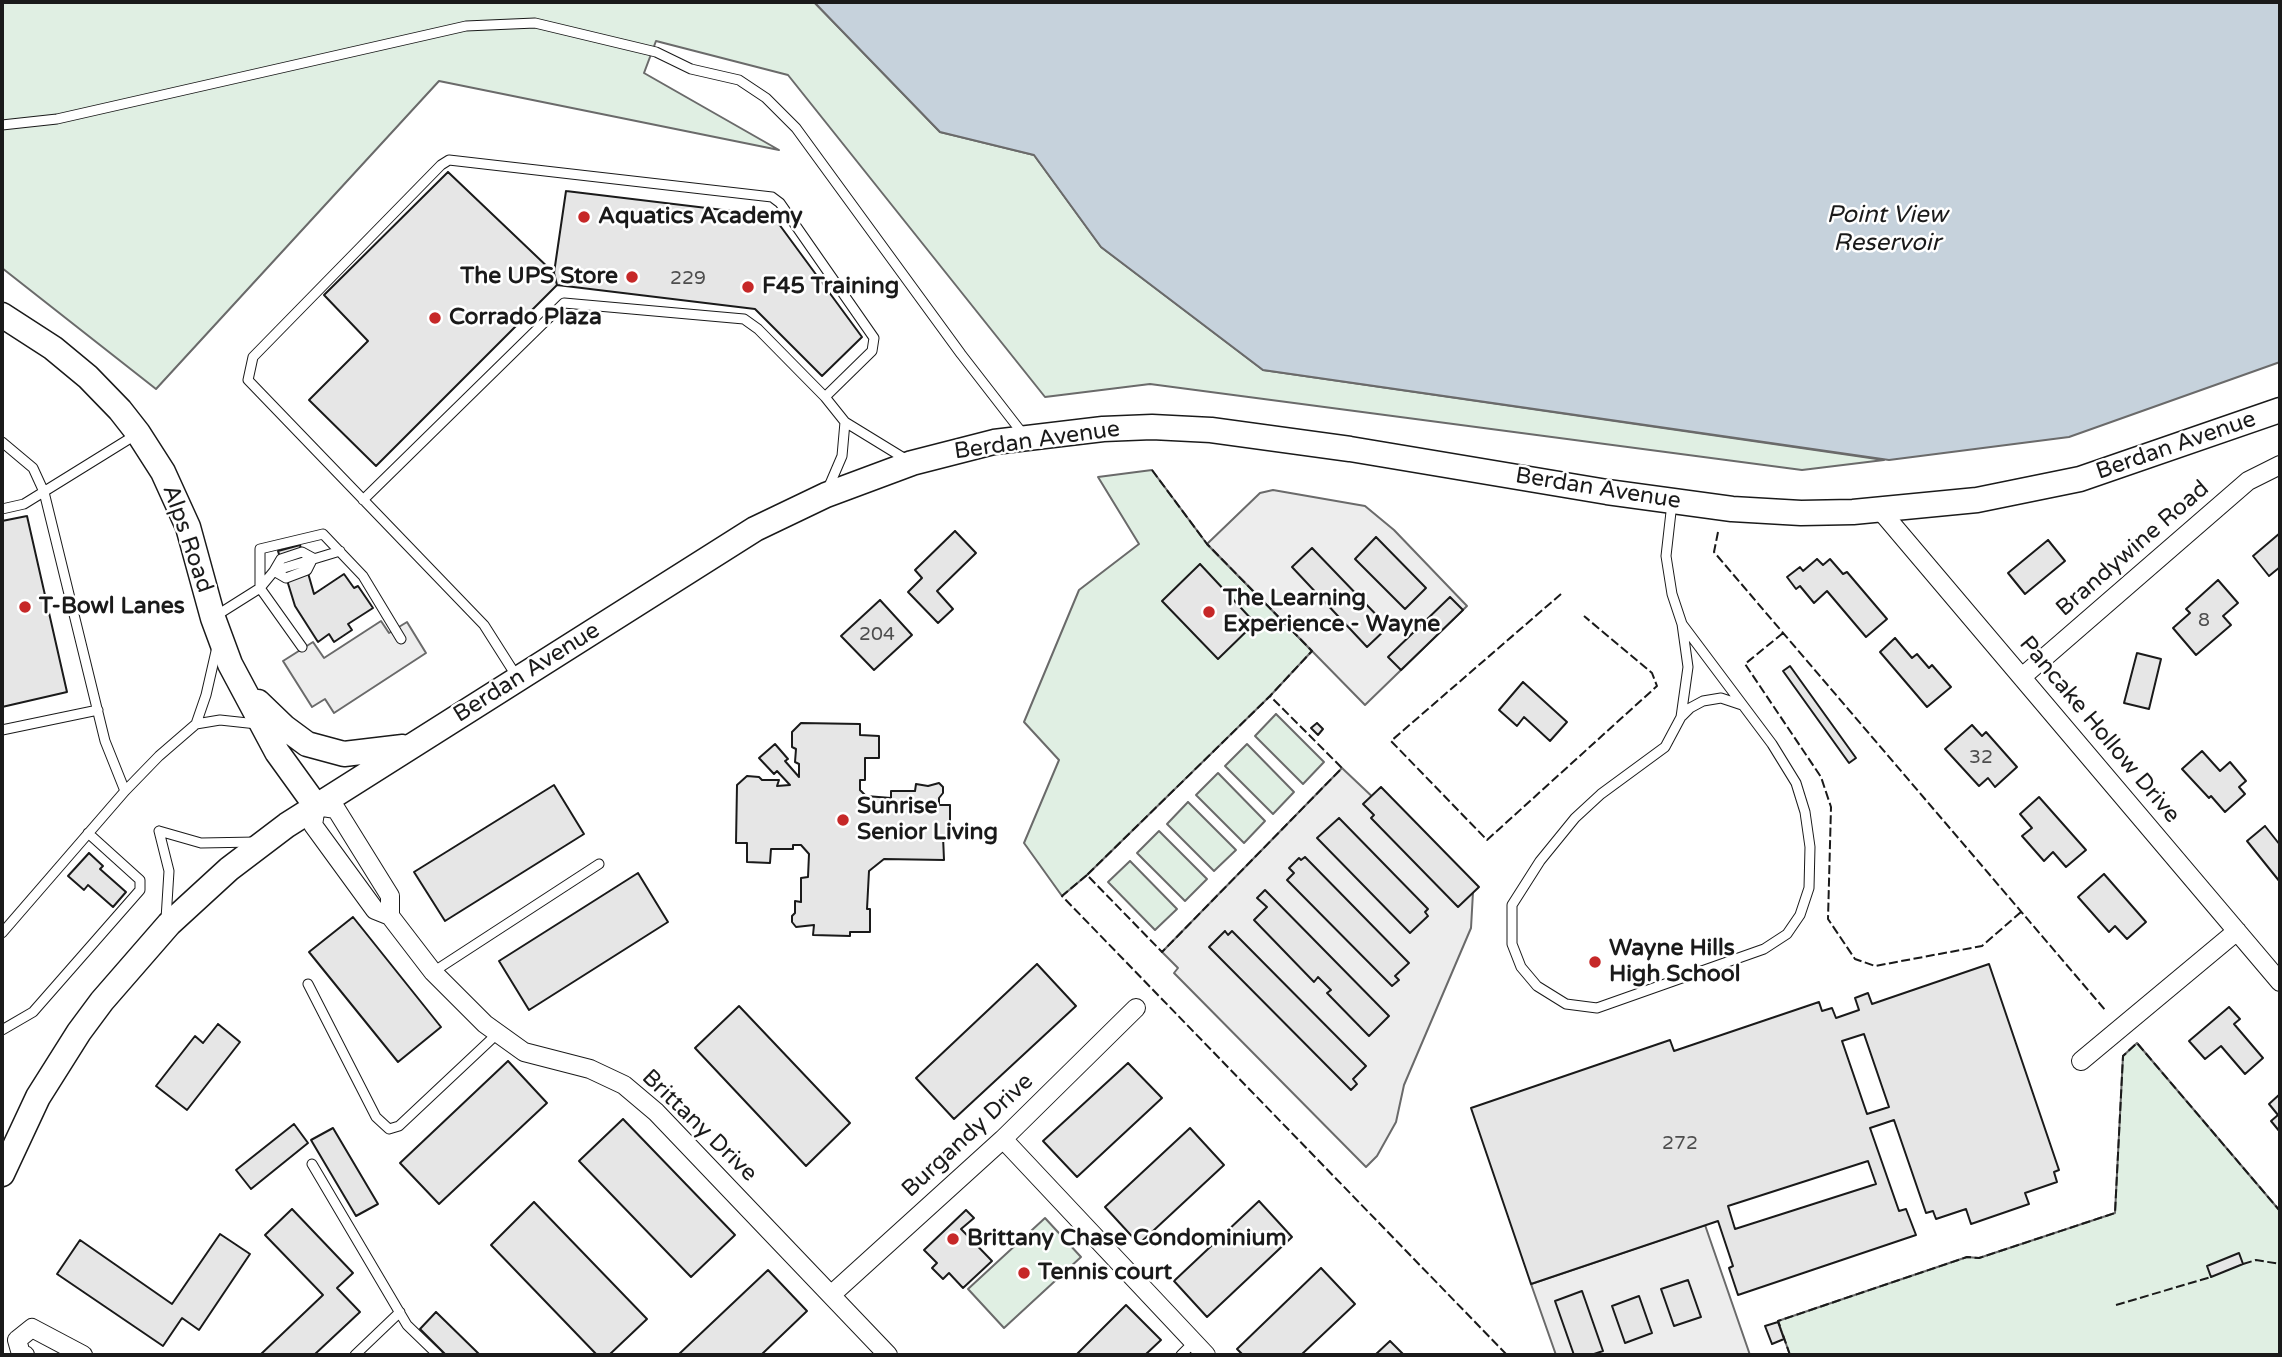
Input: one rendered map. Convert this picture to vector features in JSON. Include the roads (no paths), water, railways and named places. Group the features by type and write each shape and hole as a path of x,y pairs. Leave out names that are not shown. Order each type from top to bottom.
{"main road":[{"name":"Alps Road","path":"2,315 53,348 88,377 120,410 163,471 188,527 216,627 239,683 277,751 316,806"},
{"name":"Berdan Avenue","path":"2,1174 38,1097 102,1001 162,932 229,869 316,806 755,529 826,495 912,463 994,442 1103,429 1152,427 1211,430 1350,449 1732,509 1801,513 1880,510 1978,500 2080,479 2280,410"},
{"path":"239,683 284,727 307,744 344,754 411,747"}],"street":[{"name":"Brandywine Road","path":"2022,677 2248,481 2280,465"},
{"name":"Pancake Hollow Drive","path":"1880,510 2280,982"},
{"name":"Brittany Drive","path":"390,916 390,896 336,809 316,806 313,825 375,911 390,916 433,972 485,1024 524,1052 590,1069 624,1085 656,1112 888,1355"},
{"path":"2081,1061 2237,931"},
{"name":"Burgandy Drive","path":"831,1295 1003,1139 1136,1008"},
{"path":"1003,1139 1200,1349"},
{"path":"14,1344 32,1328 83,1355"}],"lane":[{"path":"2,125 57,119 466,26 535,23 656,52 691,69 739,80 766,98 796,128 1026,439"},
{"path":"518,679 484,625 248,380 253,357 441,165 450,160 772,197 780,203 874,338 872,351 825,397"},
{"path":"363,500 564,303 744,319 758,329 825,397 845,422 912,463"},
{"path":"826,495 842,456 845,422"},
{"path":"2,509 24,504 138,433"},
{"path":"2,442 33,468 44,492 105,741 125,791"},
{"path":"1672,501 1666,556 1672,594 1682,624 1688,667 1681,717"},
{"path":"302,647 260,588 260,549 323,534 363,576 401,639"},
{"path":"2,933 125,791 159,756 196,724 206,695 216,627 260,588 281,559 302,552 313,558 340,551"},
{"path":"274,571 286,578 307,570 313,558"},
{"path":"1682,624 1772,744 1796,783 1805,812 1810,847 1809,888 1800,915 1787,934 1764,949 1597,1008 1566,1004 1537,986 1521,967 1512,944 1512,905 1540,861 1575,818 1601,794 1665,747 1681,717 1690,708 1703,701 1721,698 1743,706"},
{"path":"2,730 98,710"},
{"path":"196,724 220,720 261,724"},
{"path":"162,932 168,909 169,871 159,831 201,843 265,842"},
{"path":"2,1030 33,1012 140,890 140,880 88,833"},
{"path":"433,972 599,864"},
{"path":"308,984 376,1117 389,1129 399,1126 498,1033"},
{"path":"312,1164 407,1325 438,1355"},
{"path":"355,1355 400,1312"},
{"path":"1181,1355 1200,1349"}],"water":[{"name":"Point View Reservoir","path":"814,2 2280,2 2280,362 2069,437 1889,460 1263,370 1101,247 1034,155 940,132"}],"place":[{"name":"Aquatics Academy","path":"584,217"},
{"name":"The UPS Store","path":"632,277"},
{"name":"F45 Training","path":"748,287"},
{"name":"Corrado Plaza","path":"435,318"},
{"name":"T-Bowl Lanes","path":"25,607"},
{"name":"The Learning Experience - Wayne","path":"1209,612"},
{"name":"Sunrise Senior Living","path":"843,820"},
{"name":"Wayne Hills High School","path":"1595,962"},
{"name":"Brittany Chase Condominium","path":"953,1239"},
{"name":"Tennis court","path":"1024,1273"}]}
